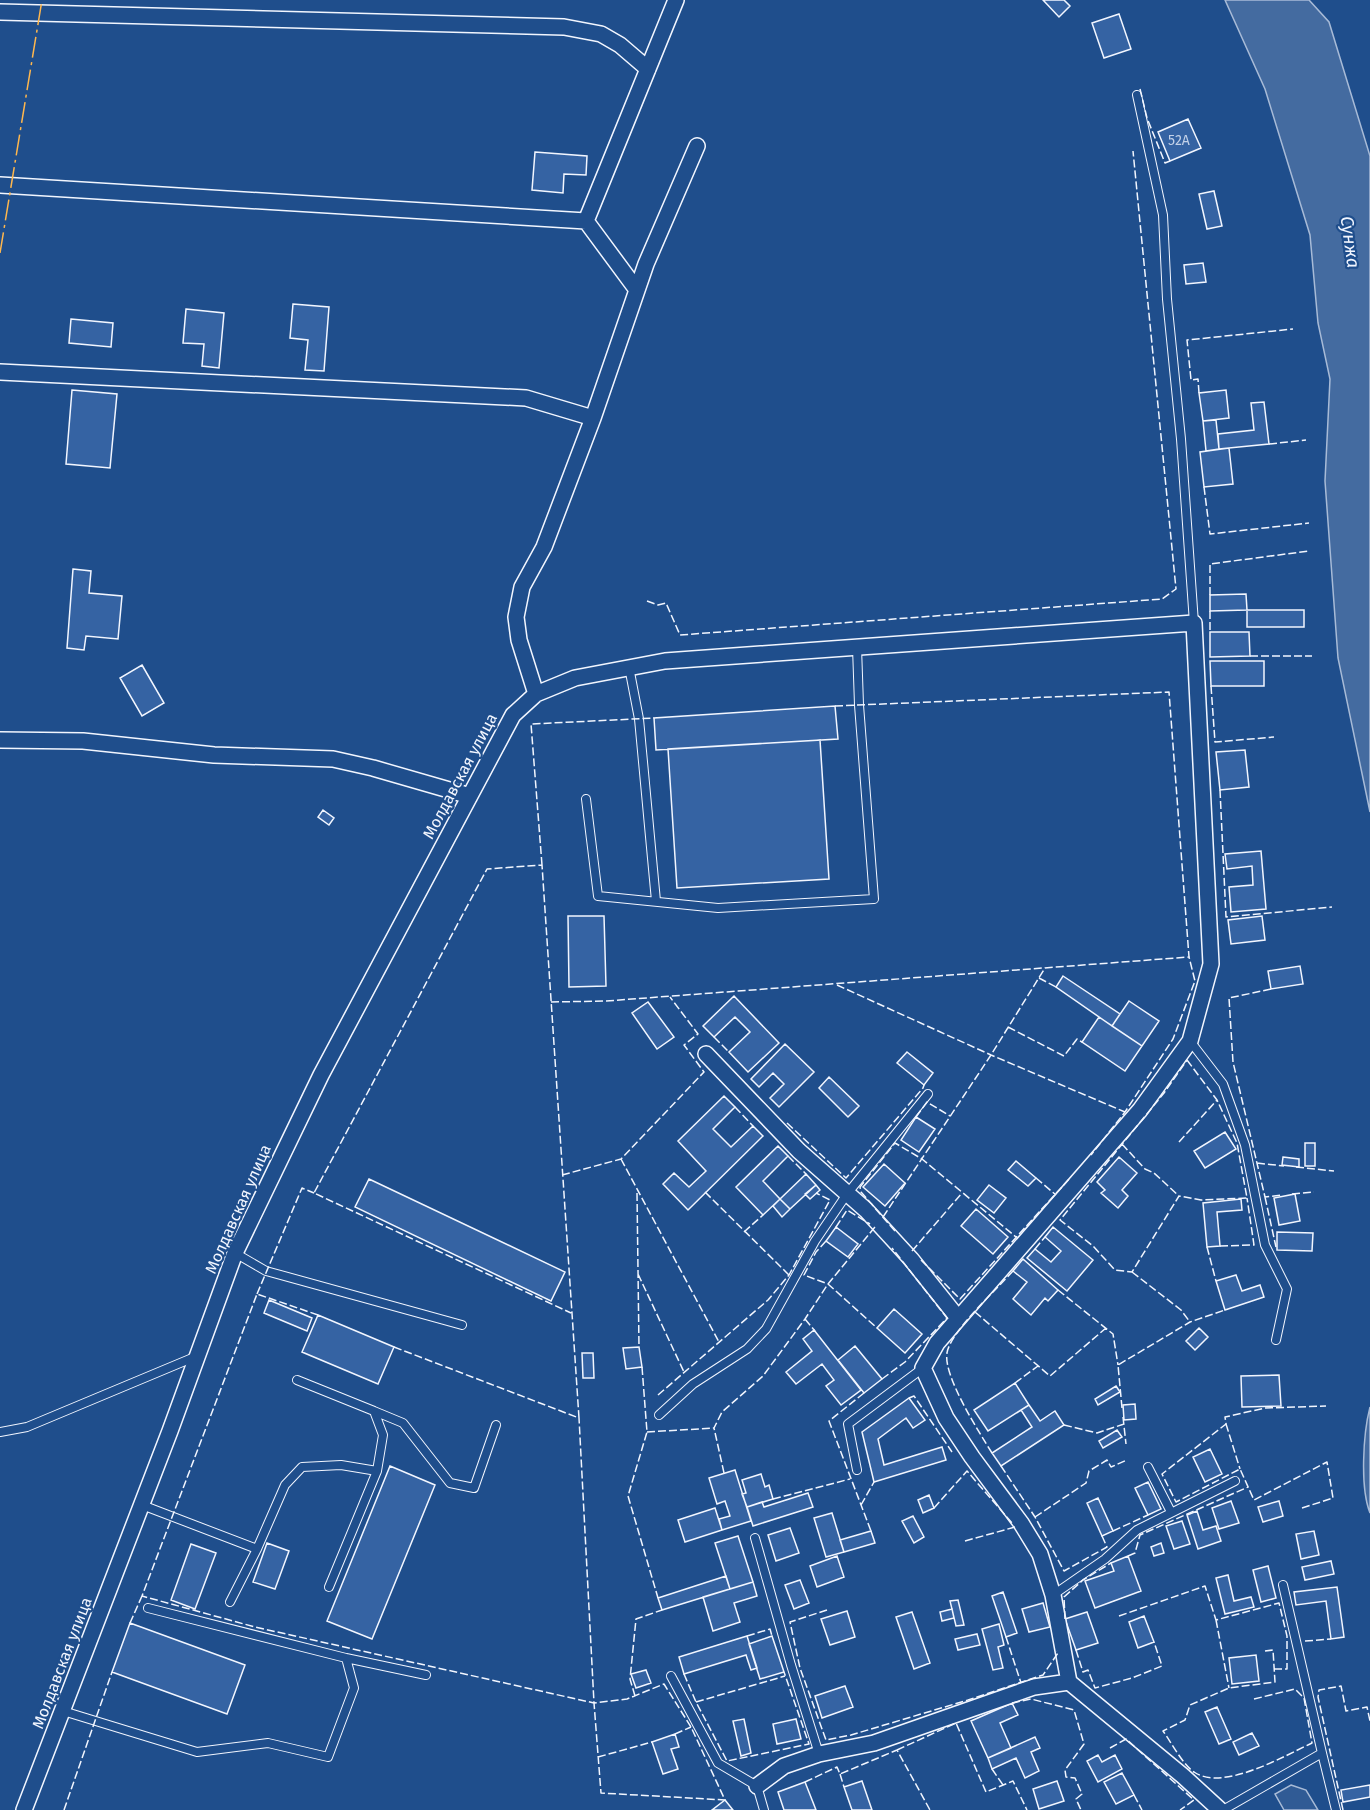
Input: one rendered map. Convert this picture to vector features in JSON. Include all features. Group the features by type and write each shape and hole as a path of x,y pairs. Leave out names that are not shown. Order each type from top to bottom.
{"street":[{"path":"586,221 676,0"},
{"path":"0,12 564,27 602,34 620,45 648,69"},
{"path":"536,694 519,640 516,617 522,587 544,547 593,418 637,290 697,146"},
{"path":"0,185 586,221"},
{"path":"586,221 637,290"},
{"path":"0,372 526,398 593,418"},
{"path":"1194,623 1212,964 1190,1041 1140,1110 958,1317 937,1343 922,1368 946,1418 1021,1523 1040,1554 1053,1596 1069,1682 1221,1810"},
{"name":"Молдавская улица","path":"24,1810 142,1505 235,1253 321,1075 513,715 536,694 574,678 665,661 1194,623"},
{"path":"0,740 82,741 214,755 333,759 470,796"},
{"path":"706,1054 799,1151 866,1210 911,1259 958,1317"},
{"path":"757,1786 784,1766 819,1754 874,1743 1034,1687 1069,1682"}],"lane":[{"path":"1137,95 1163,215 1167,299 1181,439 1194,623"},
{"path":"586,799 598,896 718,908 874,899 859,705 857,647"},
{"path":"629,667 639,718 656,901"},
{"path":"1190,1041 1222,1084 1245,1145 1265,1245 1287,1289 1276,1340"},
{"path":"659,1415 693,1384 747,1349 766,1329 815,1241 847,1194 928,1094"},
{"path":"235,1253 266,1271 462,1325"},
{"path":"0,1431 27,1426 198,1355"},
{"path":"857,1470 848,1424 922,1368"},
{"path":"297,1380 402,1423 450,1483 474,1488 496,1425"},
{"path":"329,1587 377,1471 383,1435 374,1411"},
{"path":"230,1602 257,1549 285,1485 302,1467 341,1465 377,1471"},
{"path":"1148,1467 1171,1512"},
{"path":"1053,1596 1105,1558 1137,1530 1235,1481"},
{"path":"142,1505 257,1549"},
{"path":"755,1538 819,1754"},
{"path":"1283,1586 1336,1810"},
{"path":"148,1608 346,1658 426,1675"},
{"path":"63,1711 197,1752 268,1743 328,1757 354,1688 346,1658"},
{"path":"671,1676 718,1763 757,1786 764,1810"},
{"path":"1221,1810 1322,1754"}],"shaded area":[{"path":"1291,1785 1306,1790 1318,1810 1284,1810 1275,1794"}],"water":[{"name":"Сунжа","path":"1225,0 1309,0 1329,22 1370,156 1370,812 1338,658 1325,481 1330,379 1318,323 1310,235 1265,89"},
{"path":"1370,1407 1370,1513 1365,1490 1364,1461"}],"building":[{"path":"1043,0 1064,0 1070,6 1059,17"},
{"path":"1119,14 1131,49 1104,58 1092,23"},
{"path":"1188,119 1201,148 1170,161 1158,132"},
{"path":"535,152 587,156 586,175 564,174 563,193 532,190"},
{"path":"1214,191 1222,226 1207,229 1199,194"},
{"path":"1203,263 1206,282 1186,284 1184,265"},
{"path":"293,304 329,307 324,371 305,370 308,340 290,338"},
{"path":"186,309 224,313 219,368 202,366 204,344 183,343"},
{"path":"71,319 113,323 111,347 69,343"},
{"path":"72,390 117,394 110,468 66,464"},
{"path":"1226,390 1229,418 1203,421 1199,393"},
{"path":"1264,402 1269,444 1219,449 1218,434 1254,430 1251,403"},
{"path":"1216,420 1219,449 1206,451 1203,421"},
{"path":"1229,448 1233,484 1204,487 1200,452"},
{"path":"73,569 91,571 89,593 122,596 118,639 86,636 84,650 67,648"},
{"path":"1246,594 1247,610 1210,611 1210,595"},
{"path":"1247,610 1304,610 1304,627 1247,627"},
{"path":"1210,632 1249,632 1250,656 1210,657"},
{"path":"1210,661 1264,661 1264,686 1211,686"},
{"path":"142,665 164,703 142,716 120,678"},
{"path":"835,706 838,739 656,750 654,718"},
{"path":"820,740 829,879 677,888 668,749"},
{"path":"1245,750 1249,787 1220,790 1216,752"},
{"path":"323,810 334,818 329,825 318,817"},
{"path":"1261,851 1266,909 1231,912 1229,887 1253,885 1252,866 1227,869 1225,854"},
{"path":"568,916 604,916 606,986 569,987"},
{"path":"1262,916 1265,940 1231,944 1228,920"},
{"path":"1300,966 1303,984 1271,989 1268,971"},
{"path":"1063,976 1120,1014 1112,1026 1056,987"},
{"path":"734,996 779,1043 748,1072 729,1052 750,1032 735,1017 714,1037 703,1026"},
{"path":"1129,1001 1159,1021 1142,1046 1112,1026"},
{"path":"648,1002 674,1037 657,1049 632,1013"},
{"path":"1099,1017 1142,1046 1125,1071 1082,1042"},
{"path":"785,1044 814,1072 779,1107 770,1098 784,1084 773,1073 759,1087 751,1079"},
{"path":"907,1052 933,1073 924,1085 897,1063"},
{"path":"829,1077 859,1106 848,1117 819,1088"},
{"path":"724,1096 735,1107 713,1129 731,1147 753,1126 763,1136 688,1210 663,1184 674,1173 689,1187 706,1171 678,1141"},
{"path":"916,1117 935,1129 919,1152 901,1140"},
{"path":"1225,1132 1236,1149 1205,1168 1194,1151"},
{"path":"1305,1143 1315,1143 1315,1166 1305,1166"},
{"path":"778,1146 788,1156 763,1181 780,1199 763,1215 736,1187"},
{"path":"1119,1157 1137,1173 1122,1190 1128,1196 1118,1208 1101,1193 1105,1190 1097,1182"},
{"path":"1283,1157 1299,1159 1299,1167 1282,1165"},
{"path":"1016,1161 1036,1178 1028,1186 1008,1170"},
{"path":"884,1164 905,1183 885,1206 863,1187"},
{"path":"806,1174 816,1185 790,1209 780,1199"},
{"path":"369,1179 565,1272 551,1301 355,1207"},
{"path":"816,1185 820,1190 810,1199 805,1194"},
{"path":"989,1185 1006,1198 994,1213 977,1200"},
{"path":"1295,1194 1300,1221 1279,1225 1274,1198"},
{"path":"780,1199 790,1209 782,1217 773,1206"},
{"path":"1241,1199 1242,1210 1217,1212 1220,1246 1207,1247 1203,1203"},
{"path":"976,1209 1008,1237 993,1254 961,1226"},
{"path":"836,1227 858,1244 848,1257 826,1241"},
{"path":"1053,1227 1093,1260 1067,1291 1027,1258 1035,1249 1051,1262 1061,1251 1045,1237"},
{"path":"1277,1232 1313,1233 1312,1251 1277,1250"},
{"path":"1023,1259 1058,1290 1048,1301 1045,1298 1031,1315 1013,1299 1027,1282 1013,1271"},
{"path":"1236,1275 1242,1291 1260,1285 1264,1297 1225,1310 1216,1281"},
{"path":"269,1300 312,1318 307,1331 264,1313"},
{"path":"894,1309 922,1334 905,1353 877,1328"},
{"path":"318,1315 394,1347 378,1384 302,1352"},
{"path":"1199,1328 1208,1337 1195,1350 1186,1341"},
{"path":"814,1330 861,1390 841,1405 826,1386 834,1380 822,1364 796,1384 786,1372 812,1351 803,1339"},
{"path":"855,1346 882,1379 864,1393 838,1360"},
{"path":"639,1347 642,1367 626,1369 623,1348"},
{"path":"582,1353 593,1353 594,1378 583,1378"},
{"path":"1279,1375 1281,1406 1242,1407 1241,1376"},
{"path":"1015,1383 1029,1405 988,1431 974,1410"},
{"path":"1116,1386 1120,1392 1098,1405 1095,1399"},
{"path":"909,1398 925,1420 913,1428 906,1418 878,1439 884,1465 942,1447 946,1460 874,1482 862,1432"},
{"path":"1135,1404 1136,1419 1124,1420 1123,1405"},
{"path":"1029,1405 1040,1421 1055,1411 1064,1425 1001,1466 992,1453 1032,1427 1021,1410"},
{"path":"1117,1430 1122,1437 1103,1448 1099,1441"},
{"path":"1210,1449 1222,1474 1205,1482 1193,1457"},
{"path":"390,1466 435,1485 372,1639 327,1621"},
{"path":"735,1470 751,1521 722,1530 719,1519 730,1516 725,1501 717,1504 709,1478"},
{"path":"761,1474 765,1487 769,1485 773,1499 747,1507 742,1494 746,1493 742,1480"},
{"path":"1148,1482 1161,1509 1148,1515 1135,1488"},
{"path":"808,1493 813,1507 753,1526 747,1507 762,1502 764,1507"},
{"path":"929,1495 934,1508 923,1513 918,1500"},
{"path":"1098,1498 1113,1531 1102,1536 1087,1503"},
{"path":"1231,1501 1239,1523 1219,1529 1212,1508"},
{"path":"1279,1501 1283,1516 1263,1522 1258,1507"},
{"path":"715,1508 722,1530 685,1542 678,1520"},
{"path":"1197,1511 1203,1530 1216,1526 1221,1541 1198,1549 1187,1515"},
{"path":"832,1513 844,1552 826,1557 814,1518"},
{"path":"913,1516 924,1537 914,1543 902,1521"},
{"path":"1182,1521 1190,1544 1174,1549 1166,1526"},
{"path":"790,1528 799,1553 776,1561 768,1535"},
{"path":"871,1531 875,1543 844,1552 840,1540"},
{"path":"1314,1531 1319,1555 1301,1559 1296,1534"},
{"path":"738,1536 753,1582 730,1589 715,1543"},
{"path":"267,1543 289,1551 275,1589 253,1582"},
{"path":"1161,1543 1164,1553 1154,1556 1151,1547"},
{"path":"191,1544 216,1553 195,1609 171,1600"},
{"path":"837,1556 844,1577 817,1587 810,1566"},
{"path":"1128,1556 1141,1591 1095,1608 1085,1581 1114,1571 1111,1563"},
{"path":"1331,1561 1334,1574 1305,1580 1302,1567"},
{"path":"1268,1566 1276,1598 1261,1602 1253,1570"},
{"path":"1228,1575 1234,1601 1251,1597 1254,1607 1225,1614 1216,1578"},
{"path":"726,1576 730,1589 662,1610 658,1598"},
{"path":"800,1580 809,1603 794,1609 785,1585"},
{"path":"753,1582 757,1596 734,1603 740,1622 713,1631 703,1597"},
{"path":"1337,1587 1344,1637 1331,1639 1326,1601 1296,1605 1294,1592"},
{"path":"1003,1592 1017,1633 1006,1637 992,1596"},
{"path":"958,1600 964,1625 956,1626 950,1601"},
{"path":"1043,1603 1050,1627 1029,1632 1022,1609"},
{"path":"952,1609 954,1618 942,1621 940,1612"},
{"path":"847,1611 855,1637 830,1645 821,1619"},
{"path":"912,1612 930,1663 914,1669 896,1617"},
{"path":"1087,1612 1098,1643 1076,1650 1065,1619"},
{"path":"1144,1616 1154,1642 1138,1648 1129,1622"},
{"path":"130,1623 245,1665 227,1714 112,1672"},
{"path":"999,1624 1004,1645 998,1647 1003,1668 993,1670 982,1629"},
{"path":"977,1634 980,1645 958,1650 955,1639"},
{"path":"747,1636 757,1668 751,1670 746,1655 684,1674 679,1657"},
{"path":"772,1636 784,1672 760,1679 749,1644"},
{"path":"1256,1655 1259,1681 1232,1684 1229,1658"},
{"path":"646,1670 651,1683 636,1688 631,1674"},
{"path":"845,1686 853,1707 822,1718 815,1696"},
{"path":"1012,1703 1018,1715 1000,1723 1011,1748 988,1758 971,1721"},
{"path":"1217,1707 1231,1739 1219,1744 1205,1712"},
{"path":"744,1719 751,1753 741,1756 733,1721"},
{"path":"796,1719 801,1739 777,1744 773,1724"},
{"path":"1252,1733 1259,1746 1239,1755 1233,1742"},
{"path":"675,1734 679,1747 671,1749 678,1769 663,1774 652,1742"},
{"path":"1035,1737 1040,1748 1031,1752 1039,1771 1025,1778 1016,1758 992,1769 988,1758"},
{"path":"1098,1755 1102,1762 1115,1755 1122,1769 1098,1782 1087,1761"},
{"path":"1122,1773 1134,1795 1116,1804 1104,1782"},
{"path":"862,1781 872,1810 852,1810 844,1787"},
{"path":"1057,1781 1064,1801 1039,1809 1033,1789"},
{"path":"805,1782 816,1810 784,1810 778,1792"},
{"path":"1370,1785 1370,1797 1343,1802 1341,1790"},
{"path":"725,1800 733,1810 712,1810"}],"fence":[{"path":"1140,89 1147,118 1165,163 1170,161"},
{"path":"647,601 658,605 666,603 680,635 1162,599 1176,589 1133,151"},
{"path":"1199,393 1198,379 1191,380 1187,340 1293,329"},
{"path":"1269,444 1306,440"},
{"path":"1204,487 1210,534 1309,523"},
{"path":"1210,595 1210,564 1309,551"},
{"path":"1210,611 1210,632"},
{"path":"1250,656 1312,656"},
{"path":"1211,686 1215,742 1274,737"},
{"path":"835,706 1169,692 1189,957 1195,981 1173,1039 1125,1112 1091,1155"},
{"path":"542,865 531,724 654,718"},
{"path":"1220,790 1226,917 1332,907"},
{"path":"394,1347 579,1418 542,865 487,869 314,1193 571,1313"},
{"path":"551,1002 606,1001 1189,957"},
{"path":"883,1217 991,1055 1045,968"},
{"path":"1039,978 1056,987"},
{"path":"837,985 991,1055 1125,1112"},
{"path":"1271,989 1229,998 1233,1062 1265,1197 1283,1195"},
{"path":"562,1175 621,1159 704,1072 684,1045 698,1034 670,997"},
{"path":"1008,1027 1064,1056 1077,1039 1082,1042"},
{"path":"714,1037 729,1052"},
{"path":"1187,1060 1217,1100 1237,1143 1247,1198 1201,1200 1179,1196 1132,1272 1115,1270 1093,1246 1060,1220 1164,1093 1187,1060"},
{"path":"787,1123 846,1178 924,1085"},
{"path":"1179,1142 1217,1100"},
{"path":"916,1117 927,1102 950,1116"},
{"path":"735,1107 753,1126"},
{"path":"895,1231 861,1192 860,1187 895,1143 922,1159 1016,1237"},
{"path":"1122,1144 1145,1169 1154,1173 1179,1196"},
{"path":"788,1156 806,1174"},
{"path":"621,1159 719,1342"},
{"path":"1257,1163 1284,1166"},
{"path":"1296,1167 1334,1171"},
{"path":"921,1260 960,1299 1071,1177"},
{"path":"1036,1178 1056,1195"},
{"path":"257,1294 302,1188 314,1193"},
{"path":"705,1192 789,1275"},
{"path":"1292,1194 1314,1192"},
{"path":"637,1193 639,1347"},
{"path":"658,1395 768,1300 789,1275 830,1200 816,1193"},
{"path":"912,1251 962,1193"},
{"path":"1265,1197 1276,1247"},
{"path":"1220,1246 1254,1245 1247,1198"},
{"path":"836,1227 847,1210 870,1224"},
{"path":"744,1232 763,1215"},
{"path":"724,1473 714,1428 722,1412 763,1376 828,1284 875,1227"},
{"path":"1035,1249 1045,1237"},
{"path":"826,1241 816,1252 804,1275 828,1284 877,1328"},
{"path":"1207,1247 1216,1281"},
{"path":"882,1379 905,1362 947,1318 892,1248"},
{"path":"992,1453 956,1389 947,1363 947,1353 950,1344 965,1322 1013,1271"},
{"path":"1132,1272 1181,1310 1190,1322"},
{"path":"638,1274 684,1372"},
{"path":"1058,1290 1113,1334 1118,1365"},
{"path":"318,1315 257,1294 142,1596 255,1627 594,1703 627,1699 664,1684 691,1727 725,1800 601,1793 594,1703 579,1418"},
{"path":"1122,1408 1118,1365 1190,1322 1225,1310"},
{"path":"975,1312 1050,1376 1106,1328"},
{"path":"805,1319 815,1331"},
{"path":"1015,1383 1038,1366"},
{"path":"642,1367 647,1432 628,1496 658,1598"},
{"path":"864,1393 829,1421 871,1531"},
{"path":"909,1398 914,1396 952,1452"},
{"path":"1302,1508 1333,1498 1327,1462 1254,1500 1240,1469 1176,1502 1162,1474 1226,1424 1225,1417 1265,1408 1326,1406"},
{"path":"1123,1417 1126,1444"},
{"path":"1064,1425 1097,1433 1124,1424"},
{"path":"1226,1424 1240,1469"},
{"path":"647,1432 714,1428"},
{"path":"1035,1517 1086,1483 1089,1471 1107,1460 1111,1467 1127,1460"},
{"path":"1001,1466 1035,1517 1064,1571 1107,1547 1102,1536"},
{"path":"934,1508 967,1471 1012,1523"},
{"path":"773,1499 850,1479"},
{"path":"861,1505 874,1482"},
{"path":"1128,1556 1135,1553 1140,1535 1248,1487"},
{"path":"1113,1531 1148,1515"},
{"path":"965,1541 1015,1527"},
{"path":"1065,1619 1064,1597 1083,1580 1111,1563"},
{"path":"1119,1616 1205,1586 1216,1620 1279,1603 1287,1636 1287,1669 1274,1669"},
{"path":"130,1623 142,1596"},
{"path":"635,1696 630,1679 636,1619 662,1610"},
{"path":"827,1610 790,1622 800,1668 826,1740 851,1735 968,1700 1043,1675 1058,1653 1057,1651"},
{"path":"1216,1620 1229,1688"},
{"path":"747,1636 770,1629 772,1636"},
{"path":"1006,1637 1021,1683"},
{"path":"1305,1641 1331,1639"},
{"path":"1076,1650 1083,1672 1088,1670 1095,1688 1132,1678 1162,1666 1154,1642"},
{"path":"1254,1699 1295,1689 1304,1698 1312,1743 1253,1770 1221,1778 1206,1777 1190,1769 1163,1731 1185,1720 1190,1705 1229,1688 1275,1682 1273,1650 1265,1651"},
{"path":"64,1810 112,1672"},
{"path":"684,1674 727,1761 809,1744 784,1672"},
{"path":"696,1702 785,1676"},
{"path":"1343,1810 1318,1697 1319,1690 1341,1686 1346,1711 1367,1707 1370,1721"},
{"path":"1012,1703 1031,1699 1074,1710 1084,1744 1065,1770 1066,1777 1075,1778 1082,1794 1076,1799 1081,1810"},
{"path":"897,1750 956,1723 986,1792 1013,1781 1027,1810"},
{"path":"675,1734 691,1727"},
{"path":"1110,1748 1126,1739 1194,1800 1180,1810"},
{"path":"598,1757 652,1742"},
{"path":"805,1782 837,1767 840,1774 897,1750 930,1810"},
{"path":"992,1769 1003,1785"},
{"path":"840,1774 844,1787"},
{"path":"1134,1795 1142,1810"}],"power":[{"path":"0,253 42,0"}]}
